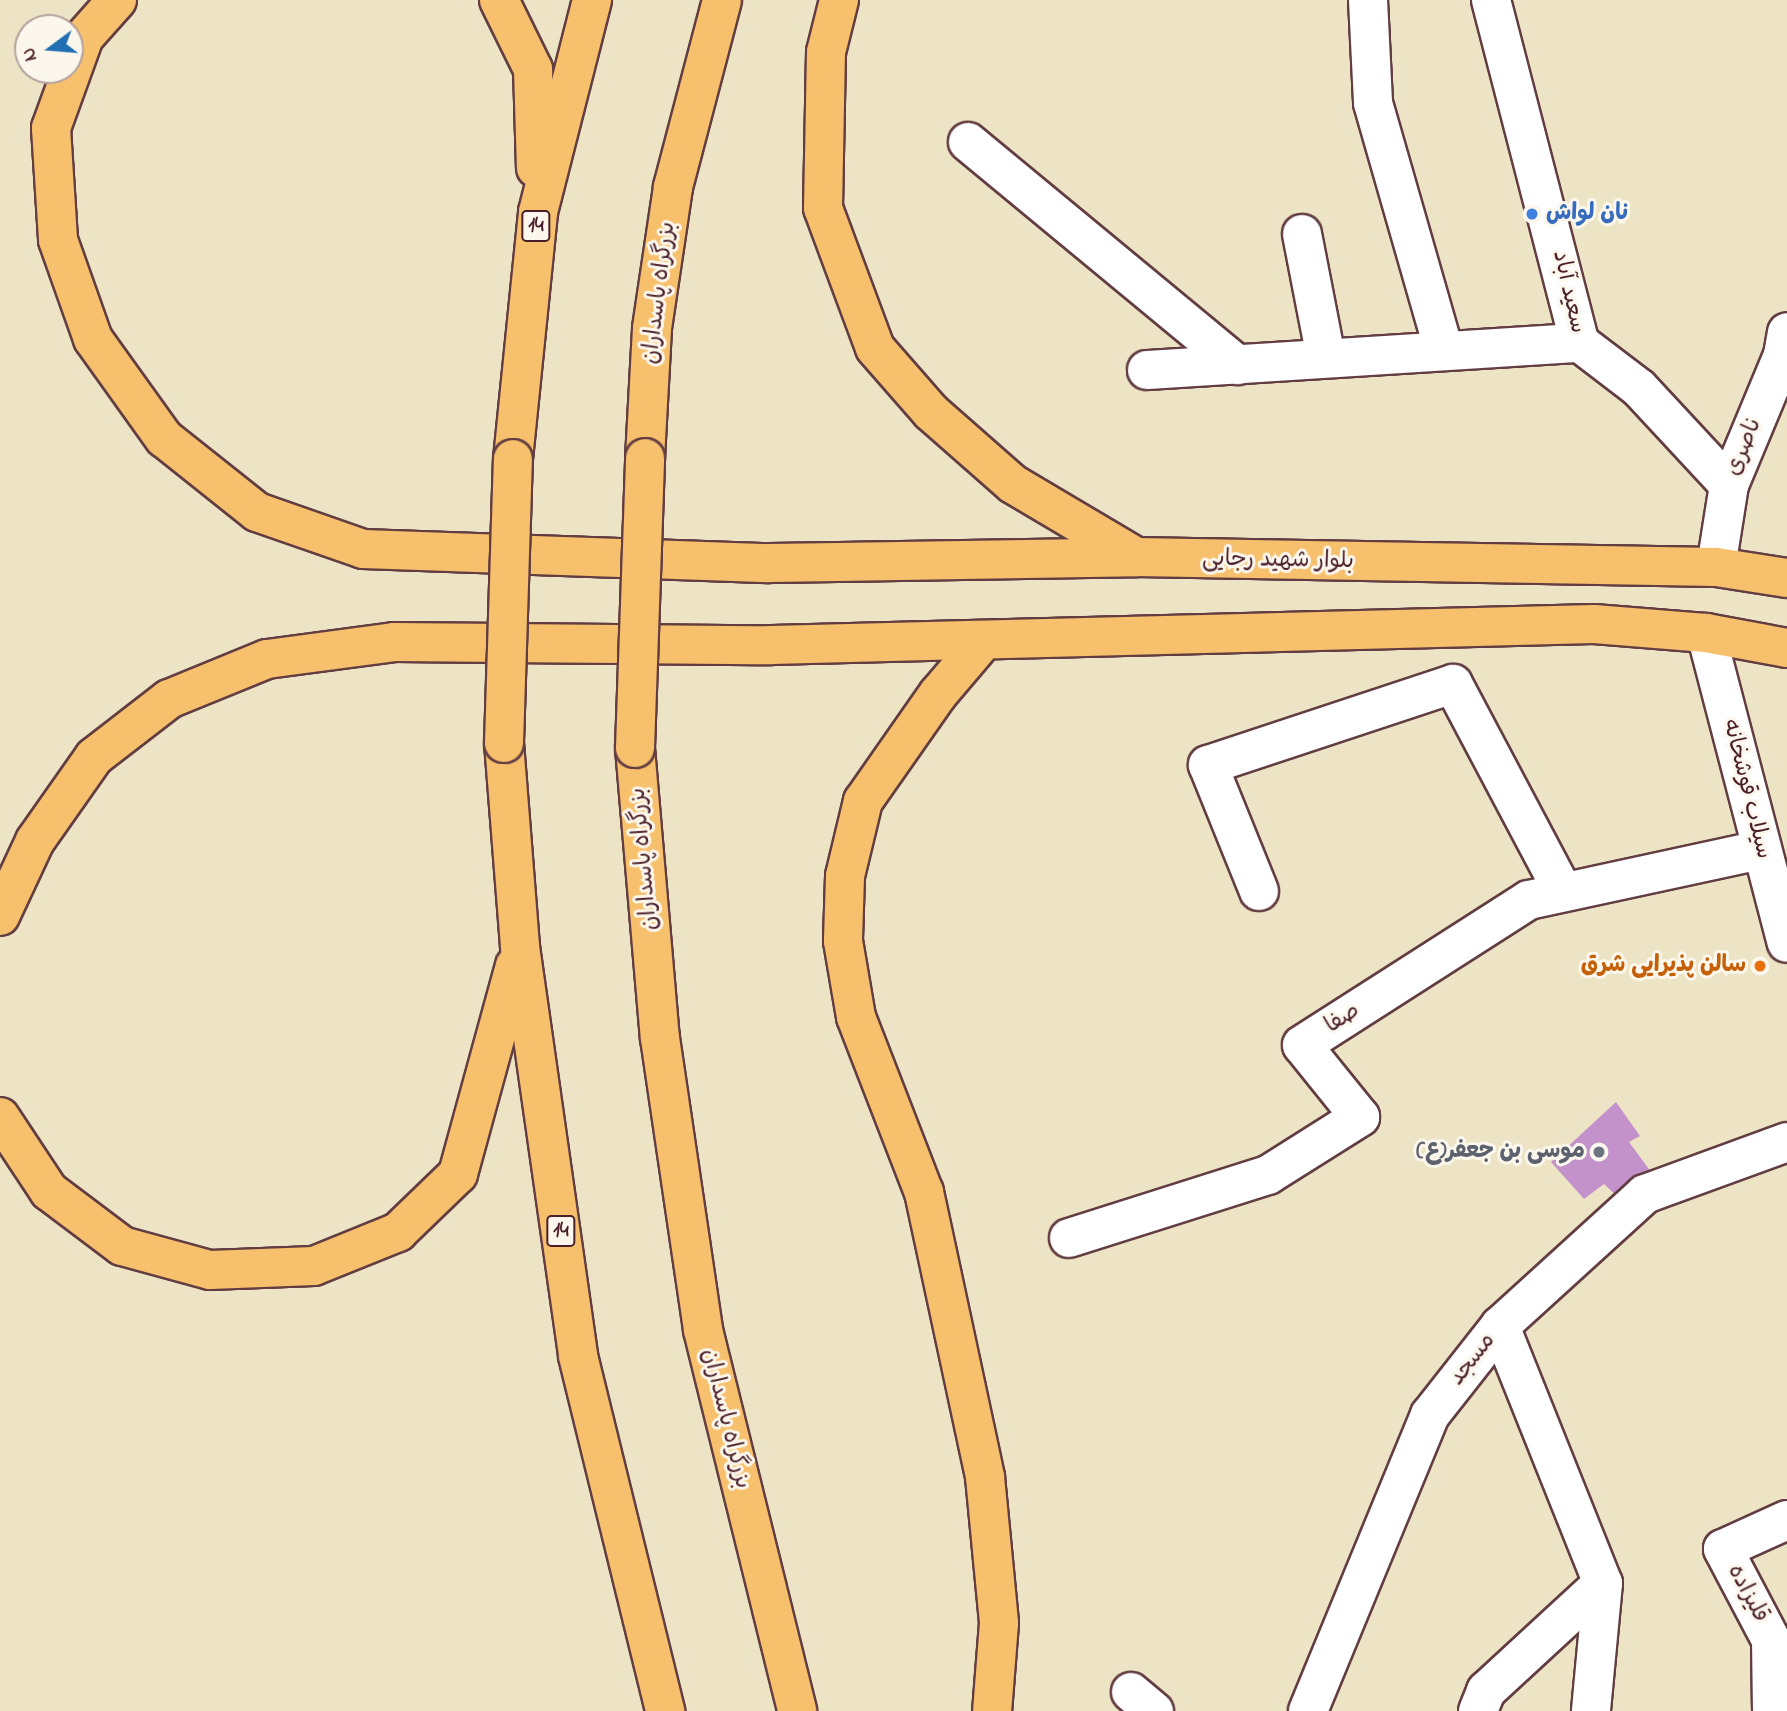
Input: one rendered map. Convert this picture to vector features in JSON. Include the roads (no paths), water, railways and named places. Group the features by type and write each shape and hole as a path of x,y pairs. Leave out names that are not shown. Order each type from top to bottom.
{"highway":[{"name":"بلوار شهید رجایی","path":"117,0 84,37 51,128 58,240 93,339 164,438 257,512 363,549 769,563 1136,557 1716,567 1787,578"},
{"path":"499,0 533,69 538,212"},
{"name":"14","path":"592,0 538,212 513,459 504,743 520,947 578,1356 665,1711"},
{"name":"بزرگراه پاسداران","path":"722,0 673,187 652,328 635,748 660,1038 703,1330 797,1711"},
{"path":"839,0 825,52 823,208 875,348 931,412 1013,484 1136,557"},
{"path":"0,916 35,841 94,757 169,699 268,659 394,642 771,645 1594,624 1706,634 1787,648"},
{"path":"984,639 938,694 863,801 845,876 843,941 856,1017 924,1192 985,1477 999,1623 992,1711"},
{"path":"0,1118 49,1191 122,1246 210,1270 314,1266 398,1232 458,1174 520,947"}],"street":[{"path":"1368,0 1373,103 1444,351"},
{"name":"سعید آباد","path":"1491,0 1580,343 1639,388 1729,485"},
{"path":"968,142 1238,365"},
{"path":"1302,234 1326,358"},
{"name":"ناصری","path":"1716,567 1729,485 1783,355 1787,332"},
{"path":"1147,370 1580,343"},
{"name":"سیلاب قوشخانه","path":"1706,634 1787,943"},
{"path":"1259,891 1208,765 1453,684 1563,892"},
{"name":"صفا","path":"1069,1238 1268,1175 1360,1117 1302,1045 1529,900 1761,850"},
{"name":"مسجد","path":"1308,1711 1430,1415 1500,1326 1645,1194 1787,1142"},
{"path":"1500,1326 1603,1583 1591,1711"},
{"name":"قلیزاده","path":"1772,1711 1771,1640 1723,1549 1787,1520"},
{"path":"1478,1711 1486,1691 1603,1583"}],"place":[{"name":"نان لواش","path":"1532,214"},
{"name":"سالن پذیرایی شرق","path":"1760,966"},
{"name":"موسی بن جعفر(ع)","path":"1599,1152"}]}
